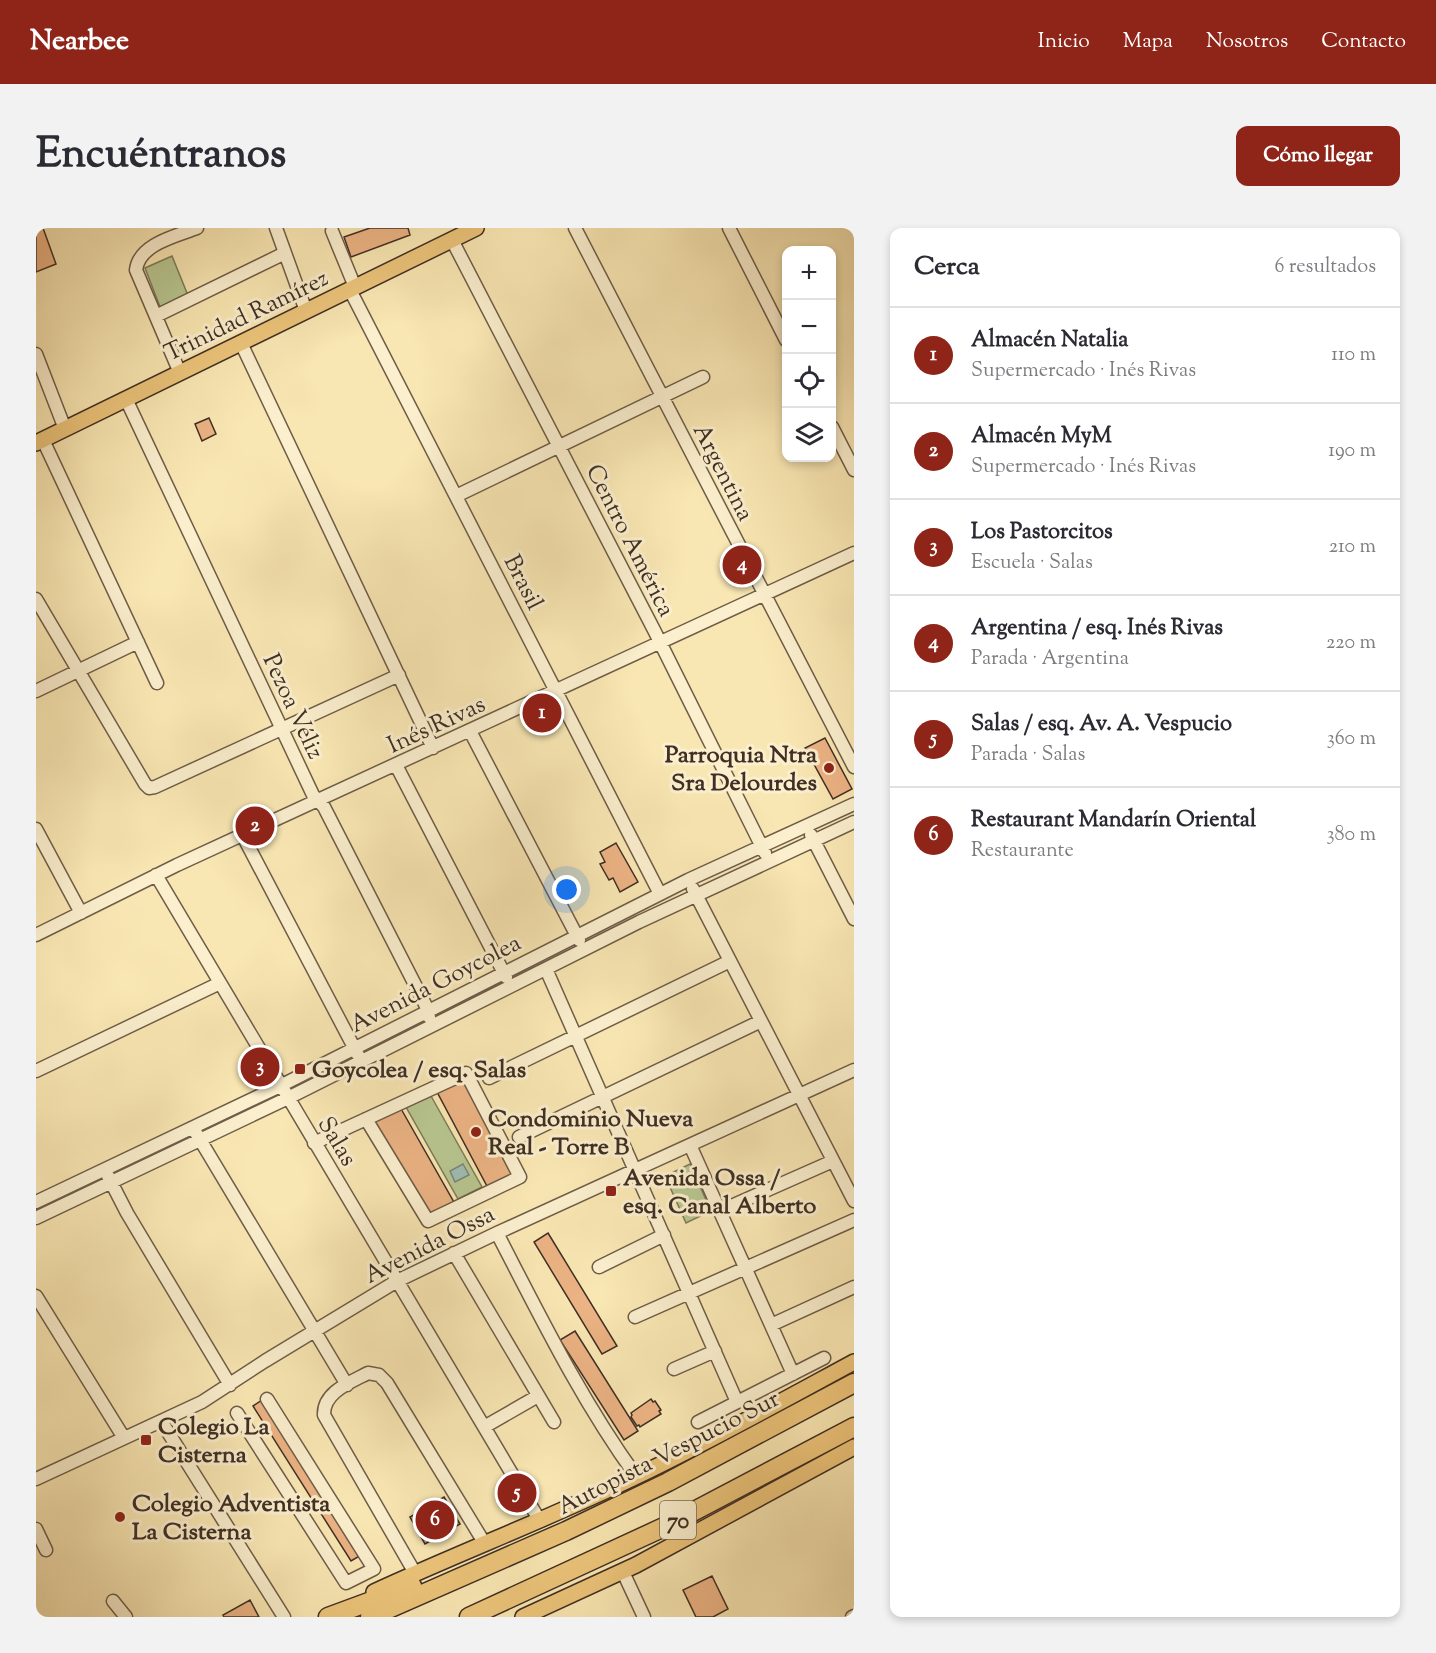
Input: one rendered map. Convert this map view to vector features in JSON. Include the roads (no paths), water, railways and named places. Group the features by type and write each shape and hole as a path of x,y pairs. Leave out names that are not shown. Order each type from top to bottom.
{"highway":[{"name":"Autopista Vespucio Sur","path":"370,1617 566,1531 668,1482 854,1383"},
{"name":"70","path":"469,1617 574,1570 722,1497 854,1427"},
{"path":"328,1617 566,1531"},
{"path":"483,1617 574,1570"}],"main road":[{"name":"Trinidad Ramírez","path":"39,442 476,228"},
{"path":"320,1617 415,1573 540,1521 636,1476 736,1426 854,1362"},
{"path":"523,1617 623,1572 854,1447"}],"street":[{"path":"180,373 136,270 137,261 156,244 197,228"},
{"path":"276,228 306,311"},
{"name":"Argentina","path":"575,228 854,767"},
{"path":"729,228 782,332"},
{"name":"Brasil","path":"332,231 353,288 456,496 660,894"},
{"name":"Centro América","path":"452,240 661,642 769,862"},
{"path":"156,316 285,253"},
{"path":"241,343 433,748"},
{"path":"36,354 65,429"},
{"path":"456,496 703,377"},
{"name":"Pezoa Véliz","path":"126,399 313,795 324,807 428,1010 431,1027"},
{"path":"836,436 854,470"},
{"path":"39,442 157,683"},
{"name":"Inés Rivas","path":"36,935 156,875 854,553"},
{"path":"36,599 149,788 399,675"},
{"path":"36,691 138,642"},
{"path":"470,731 584,950"},
{"path":"396,765 511,987"},
{"name":"Avenida Goycolea","path":"36,1202 280,1086 688,880 854,804"},
{"name":"Avenida Goycolea","path":"36,1218 288,1098 696,895 854,822"},
{"path":"806,826 854,919"},
{"path":"36,829 81,913"},
{"path":"243,836 361,1062"},
{"name":"Salas","path":"156,875 540,1521"},
{"path":"688,880 854,1201"},
{"path":"489,1078 730,961"},
{"path":"546,969 737,1402"},
{"path":"36,1071 220,983"},
{"path":"519,1137 761,1022"},
{"name":"Avenida Ossa","path":"36,1479 202,1402 397,1281 496,1233 854,1070"},
{"path":"314,1143 366,1119 466,1073 520,1177 428,1221 366,1119"},
{"path":"194,1128 347,1385"},
{"path":"690,1145 793,1374"},
{"path":"720,1211 833,1161"},
{"path":"105,1169 127,1213 230,1385"},
{"path":"635,1317 854,1220"},
{"path":"496,1233 560,1356 597,1421 636,1476"},
{"path":"599,1267 664,1235"},
{"path":"454,1253 554,1422"},
{"path":"771,1325 854,1287"},
{"path":"36,1296 124,1438"},
{"path":"675,1369 715,1351"},
{"path":"698,1422 824,1358"},
{"path":"415,1573 324,1415 326,1401 347,1385 369,1373 384,1378 485,1544"},
{"path":"484,1427 538,1396"},
{"path":"267,1399 385,1587"},
{"path":"237,1413 346,1583 374,1569"},
{"path":"161,1421 284,1617"},
{"path":"36,1529 46,1550"},
{"path":"623,1572 644,1617"},
{"path":"113,1600 126,1617"}],"water":[{"path":"463,1164 469,1175 455,1182 450,1171"}],"place":[{"name":"Argentina / esq. Inés Rivas","path":"742,565"},
{"name":"Almacén Natalia","path":"542,713"},
{"name":"Parroquia Ntra Sra Delourdes","path":"829,768"},
{"name":"Almacén MyM","path":"255,826"},
{"name":"Los Pastorcitos","path":"260,1067"},
{"name":"Goycolea / esq. Salas","path":"300,1069"},
{"name":"Condominio Nueva Real - Torre B","path":"476,1132"},
{"name":"Avenida Ossa / esq. Canal Alberto","path":"611,1191"},
{"name":"Colegio La Cisterna","path":"146,1440"},
{"name":"Salas / esq. Av. A. Vespucio","path":"517,1493"},
{"name":"Colegio Adventista La Cisterna","path":"120,1517"},
{"name":"Restaurant Mandarín Oriental","path":"435,1520"}]}
